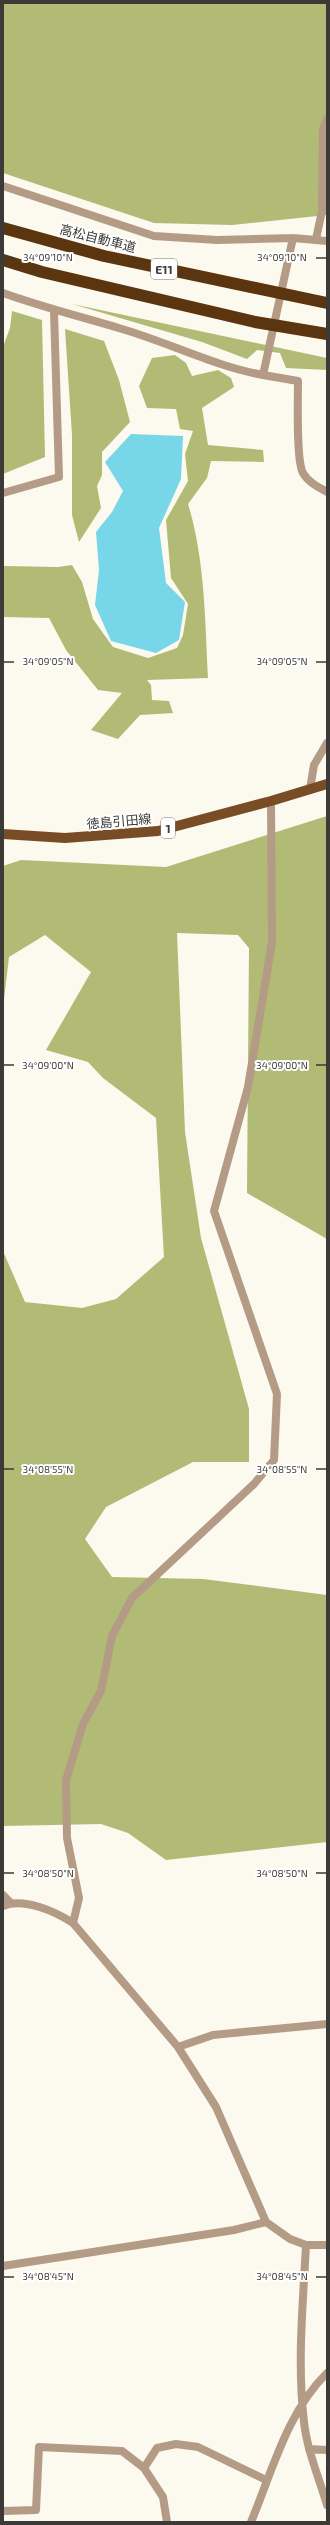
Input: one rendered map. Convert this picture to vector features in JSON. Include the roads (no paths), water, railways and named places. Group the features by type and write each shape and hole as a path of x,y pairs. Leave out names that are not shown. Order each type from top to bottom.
{"highway":[{"name":"高松自動車道","path":"3,228 104,256 327,304"},
{"name":"E11","path":"3,260 42,272 255,322 327,334"}],"main road":[{"name":"徳島引田線","path":"3,834 65,838 158,831 271,801 327,784"}],"street":[{"path":"316,239 322,210 323,129 327,119"},
{"path":"3,186 154,236 217,240 293,238 327,241"},
{"path":"263,374 293,238"},
{"path":"3,293 54,310 122,329 235,370 298,381 298,441 302,473 315,486 327,492"},
{"path":"3,493 59,477 54,310"},
{"path":"310,789 314,765 327,743"},
{"path":"73,1924 79,1898 67,1838 66,1780 83,1724 101,1691 112,1636 132,1598 254,1484 274,1460 278,1394 214,1211 248,1088 272,942 271,801"},
{"path":"3,1895 7,1904 59,1914 73,1924 178,2047 216,2107 266,2222 290,2239 306,2245 327,2245"},
{"path":"178,2047 213,2035 327,2024"},
{"path":"3,2266 234,2230 266,2222"},
{"path":"306,2245 300,2364 303,2402 309,2449 327,2505"},
{"path":"251,2522 266,2480 303,2402 327,2373"},
{"path":"144,2468 157,2448 176,2444 198,2447 266,2480"},
{"path":"3,2511 36,2510 39,2447 122,2451 144,2468 163,2497 168,2522"},
{"path":"309,2449 327,2450"}],"water":[{"path":"131,434 183,436 181,479 159,528 166,583 185,602 179,640 156,653 111,641 95,605 99,570 96,532 112,512 123,491 105,462"}]}
